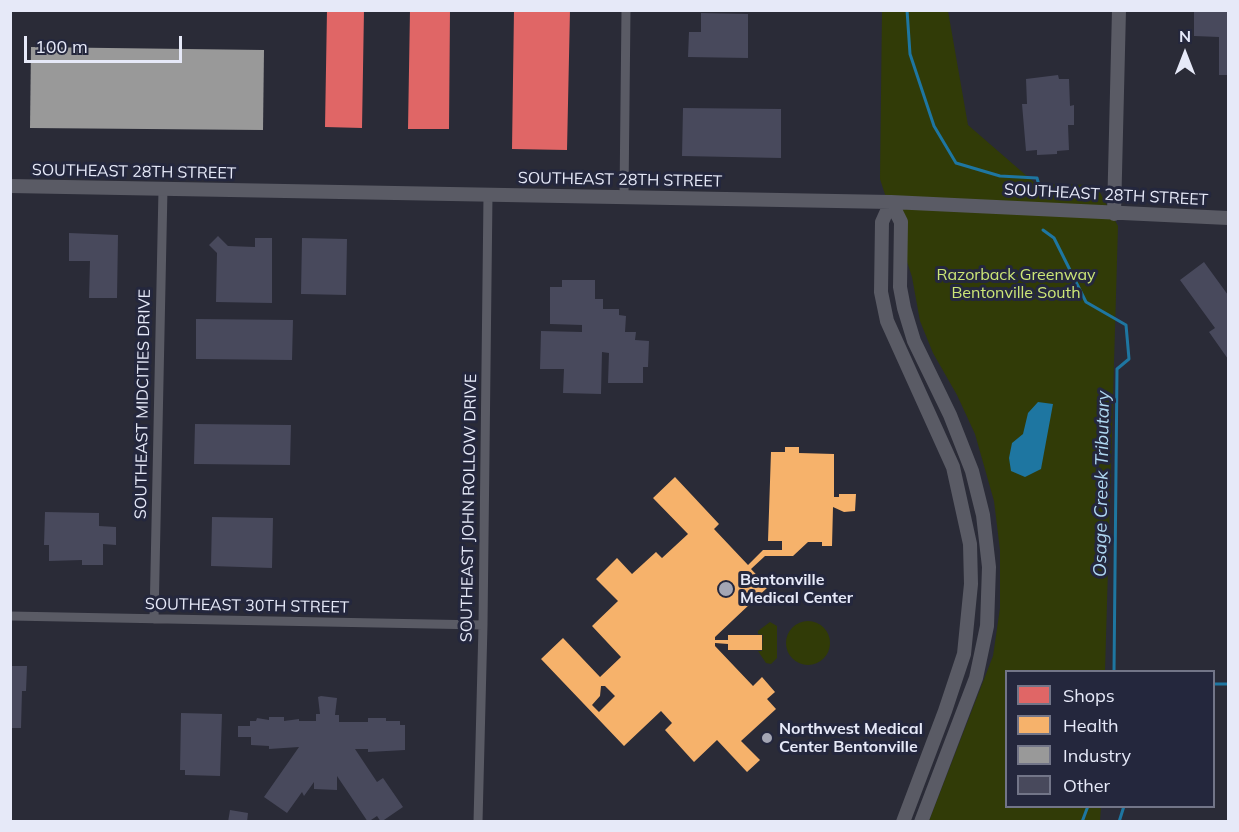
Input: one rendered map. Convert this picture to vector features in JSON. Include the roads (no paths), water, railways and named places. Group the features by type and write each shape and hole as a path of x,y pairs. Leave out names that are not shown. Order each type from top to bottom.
{"main road":[{"path":"1114,214 1119,10"},
{"name":"SOUTHEAST 28TH STREET","path":"10,186 891,202 1228,218"},
{"path":"891,202 882,222 881,292 887,321 953,467 970,544 971,584 964,654 903,822"},
{"path":"891,202 901,222 900,286 904,308 914,341 954,425 972,471 983,515 989,567 987,626 976,678 921,822"}],"street":[{"path":"624,196 626,10"},
{"name":"SOUTHEAST MIDCITIES DRIVE","path":"154,619 163,189"},
{"name":"SOUTHEAST JOHN ROLLOW DRIVE","path":"478,822 483,625 488,195"},
{"name":"SOUTHEAST 30TH STREET","path":"10,616 483,625"}],"water":[{"path":"1038,402 1053,404 1041,469 1025,477 1011,471 1009,458 1012,443 1023,434 1028,413"}],"waterway":[{"name":"Osage Creek Tributary","path":"907,10 910,54 934,126 956,163 1000,176 1037,178 1040,189"},
{"name":"Osage Creek Tributary","path":"1043,230 1054,238 1086,302 1126,325 1129,359 1117,369 1114,670"},
{"name":"Osage Creek Tributary","path":"1215,684 1228,684"},
{"name":"Osage Creek Tributary","path":"1082,822 1087,808"},
{"name":"Osage Creek Tributary","path":"1119,822 1123,808"}],"place":[{"name":"Bentonville Medical Center","path":"726,589"},
{"name":"Northwest Medical Center Bentonville","path":"767,738"}],"park label":[{"name":"Razorback Greenway Bentonville South","path":"1016,284"}]}
